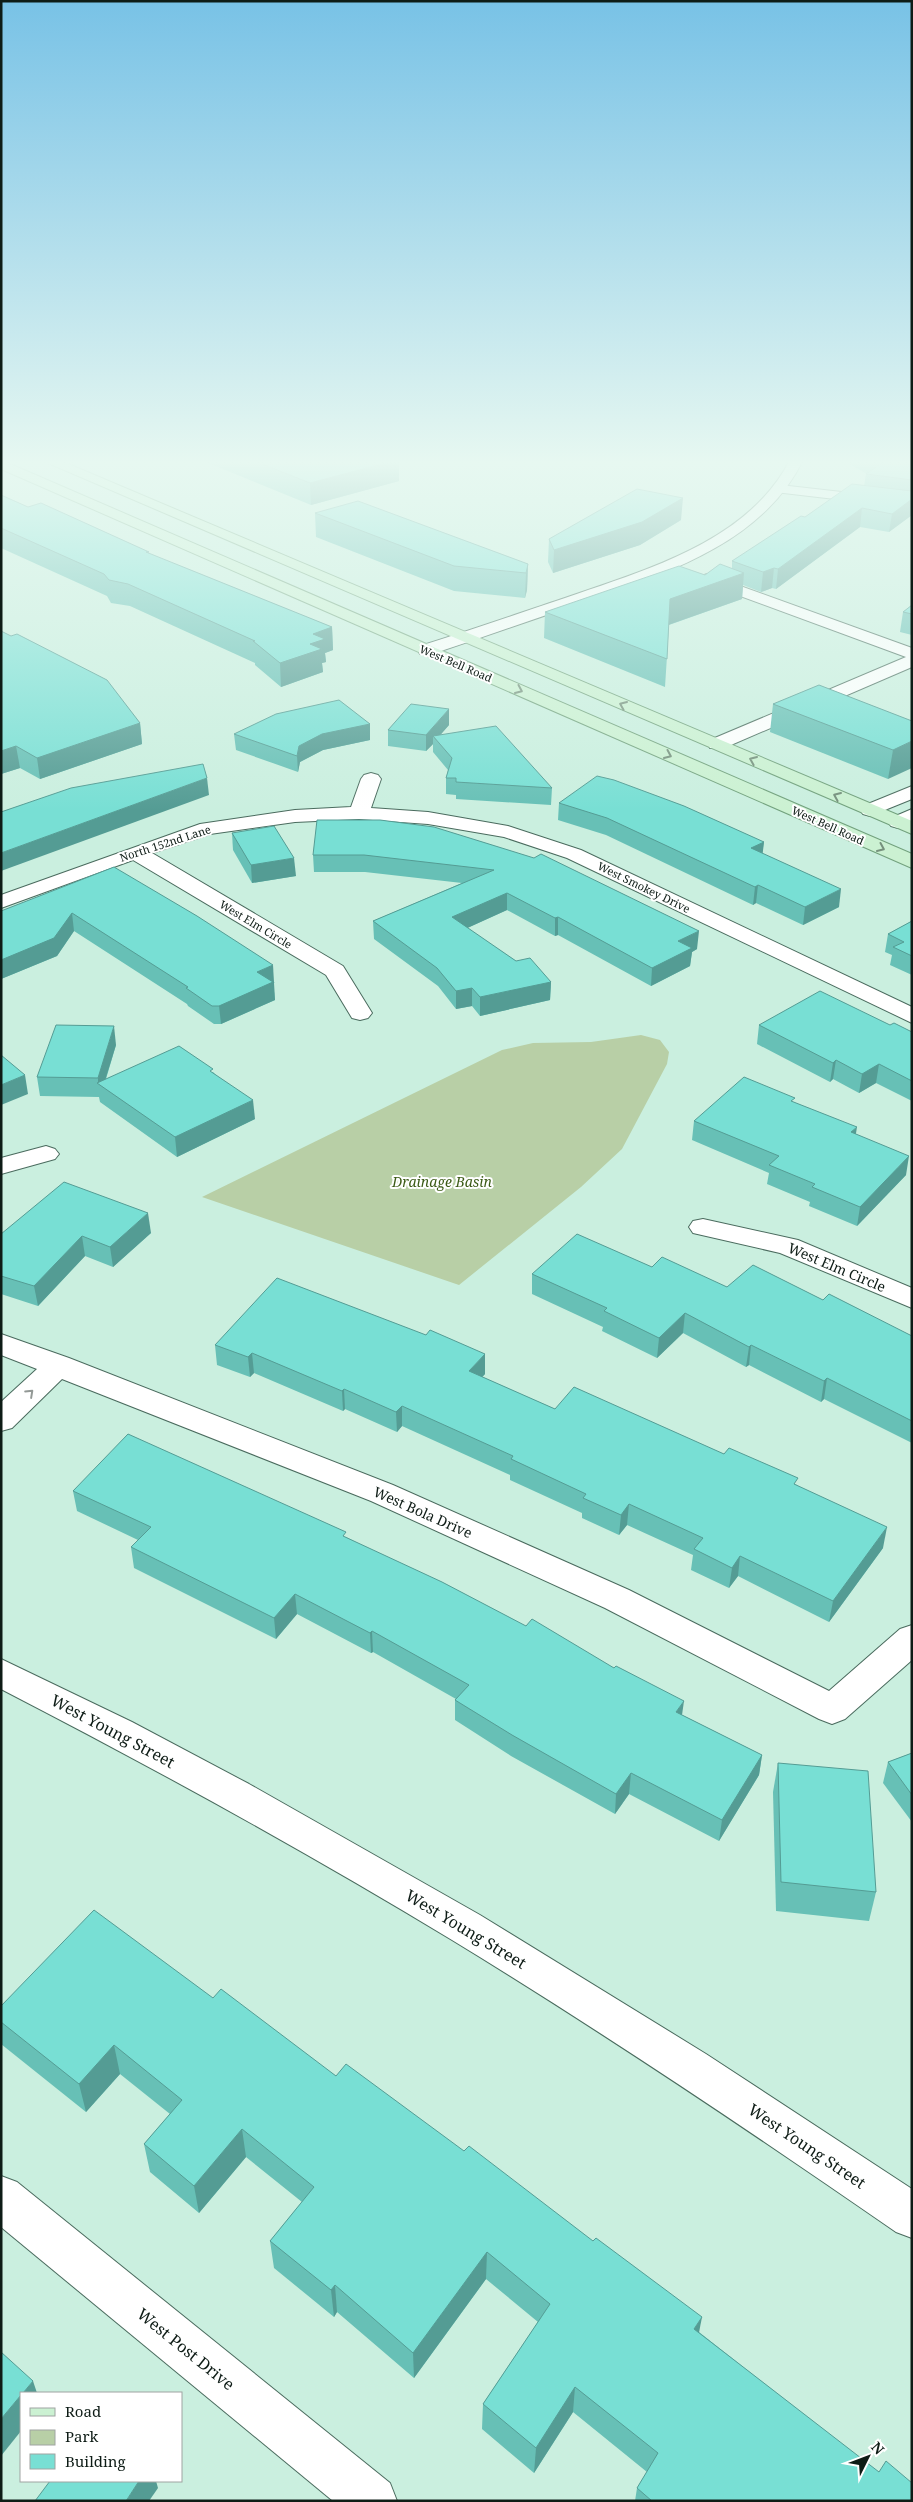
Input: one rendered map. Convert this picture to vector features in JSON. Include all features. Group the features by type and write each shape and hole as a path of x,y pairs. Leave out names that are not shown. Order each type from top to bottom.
{"main road":[{"name":"West Bell Road","path":"259,577 912,862"},
{"name":"West Bell Road","path":"320,577 870,810 907,822"}],"street":[{"path":"426,650 641,577"},
{"path":"699,577 912,654"},
{"path":"717,744 912,661"},
{"path":"360,813 371,779"},
{"path":"870,810 912,792"},
{"name":"North 152nd Lane","path":"1,902 135,852 216,827 295,816 360,813"},
{"name":"West Smokey Drive","path":"360,813 428,818 508,832 542,842 574,854 912,1016"},
{"name":"West Elm Circle","path":"135,852 335,971 360,1013"},
{"path":"1,1166 46,1154"},
{"name":"West Elm Circle","path":"703,1227 788,1246 912,1299"},
{"name":"West Bola Drive","path":"7,1355 59,1365 382,1493 617,1599 832,1709 912,1639"},
{"path":"1,1420 59,1365"},
{"name":"West Young Street","path":"1,1673 126,1736 370,1871 650,2042 912,2216"},
{"name":"West Post Drive","path":"1,2198 372,2501"}],"green space":[{"name":"Drainage Basin","path":"641,1035 660,1040 669,1052 667,1064 622,1149 581,1187 459,1285 202,1197 502,1050 533,1043 591,1042"}],"building":[{"path":"106,577 207,577 332,627 313,634 325,639 310,644 322,649 280,663 253,641 255,641 128,584 109,580"},
{"path":"648,577 733,577 670,599 667,659 545,612"},
{"path":"912,605 912,614 903,612"},
{"path":"1,631 11,636 17,634 107,680 140,723 37,758 16,746 1,751"},
{"path":"819,685 912,721 912,741 893,750 773,704"},
{"path":"339,700 370,724 322,734 299,746 297,756 234,734 276,714"},
{"path":"411,704 449,709 426,735 388,730"},
{"path":"496,726 552,788 456,782 456,778 446,778 452,758 433,736"},
{"path":"203,764 207,778 1,853 1,812 71,788"},
{"path":"597,776 614,780 684,806 764,842 751,848 841,889 805,907 758,885 755,887 607,818 559,803"},
{"path":"317,820 380,820 434,827 534,858 541,854 699,931 678,941 692,948 652,968 558,917 555,918 507,893 452,917 516,961 530,958 551,982 480,997 472,988 456,991 437,968 373,921 494,870 364,855 313,855"},
{"path":"274,826 294,858 251,865 232,833"},
{"path":"114,867 197,916 273,965 257,972 273,982 219,1006 212,1006 186,988 188,987 72,913 54,938 1,960 1,911"},
{"path":"912,921 912,956 893,947 904,942 888,934"},
{"path":"820,991 890,1025 894,1023 912,1032 912,1081 879,1064 862,1074 836,1060 833,1063 759,1025"},
{"path":"56,1025 114,1026 98,1078 37,1077"},
{"path":"179,1046 213,1069 210,1071 253,1100 175,1137 97,1083"},
{"path":"1,1055 25,1075 1,1085"},
{"path":"744,1077 795,1098 791,1101 857,1127 851,1132 909,1156 860,1207 812,1187 815,1184 769,1165 779,1156 694,1121"},
{"path":"64,1182 148,1213 110,1247 82,1236 34,1286 1,1276 1,1234"},
{"path":"577,1234 652,1267 662,1257 727,1287 753,1265 823,1300 829,1294 912,1336 912,1421 827,1378 824,1381 751,1345 749,1347 685,1313 659,1338 604,1311 607,1308 532,1274"},
{"path":"277,1278 426,1335 430,1330 485,1354 469,1371 555,1409 574,1387 724,1454 729,1448 798,1478 794,1484 887,1527 833,1601 740,1556 732,1568 694,1549 703,1538 629,1504 621,1515 583,1498 586,1494 511,1459 513,1456 402,1406 396,1412 344,1389 342,1391 252,1353 248,1357 215,1345"},
{"path":"128,1434 346,1532 343,1536 442,1582 526,1626 532,1619 614,1668 616,1666 684,1701 676,1712 762,1755 722,1820 631,1773 616,1794 455,1700 469,1685 372,1631 370,1633 295,1594 274,1618 131,1547 151,1527 73,1491"},
{"path":"912,1753 912,1795 888,1762"},
{"path":"778,1763 868,1771 876,1892 781,1882"},
{"path":"94,1910 213,1998 221,1989 336,2076 346,2064 464,2151 469,2146 593,2241 596,2238 702,2317 694,2329 879,2472 886,2461 912,2483 912,2501 652,2501 637,2488 658,2453 575,2387 536,2448 483,2404 550,2304 487,2252 413,2353 335,2285 331,2290 270,2241 314,2187 242,2129 194,2186 144,2144 182,2100 114,2045 79,2084 1,2022 1,2006"},
{"path":"1,2352 33,2381 24,2392 20,2392 20,2396 1,2419"},
{"path":"49,2482 138,2482 126,2501 35,2501"}]}
